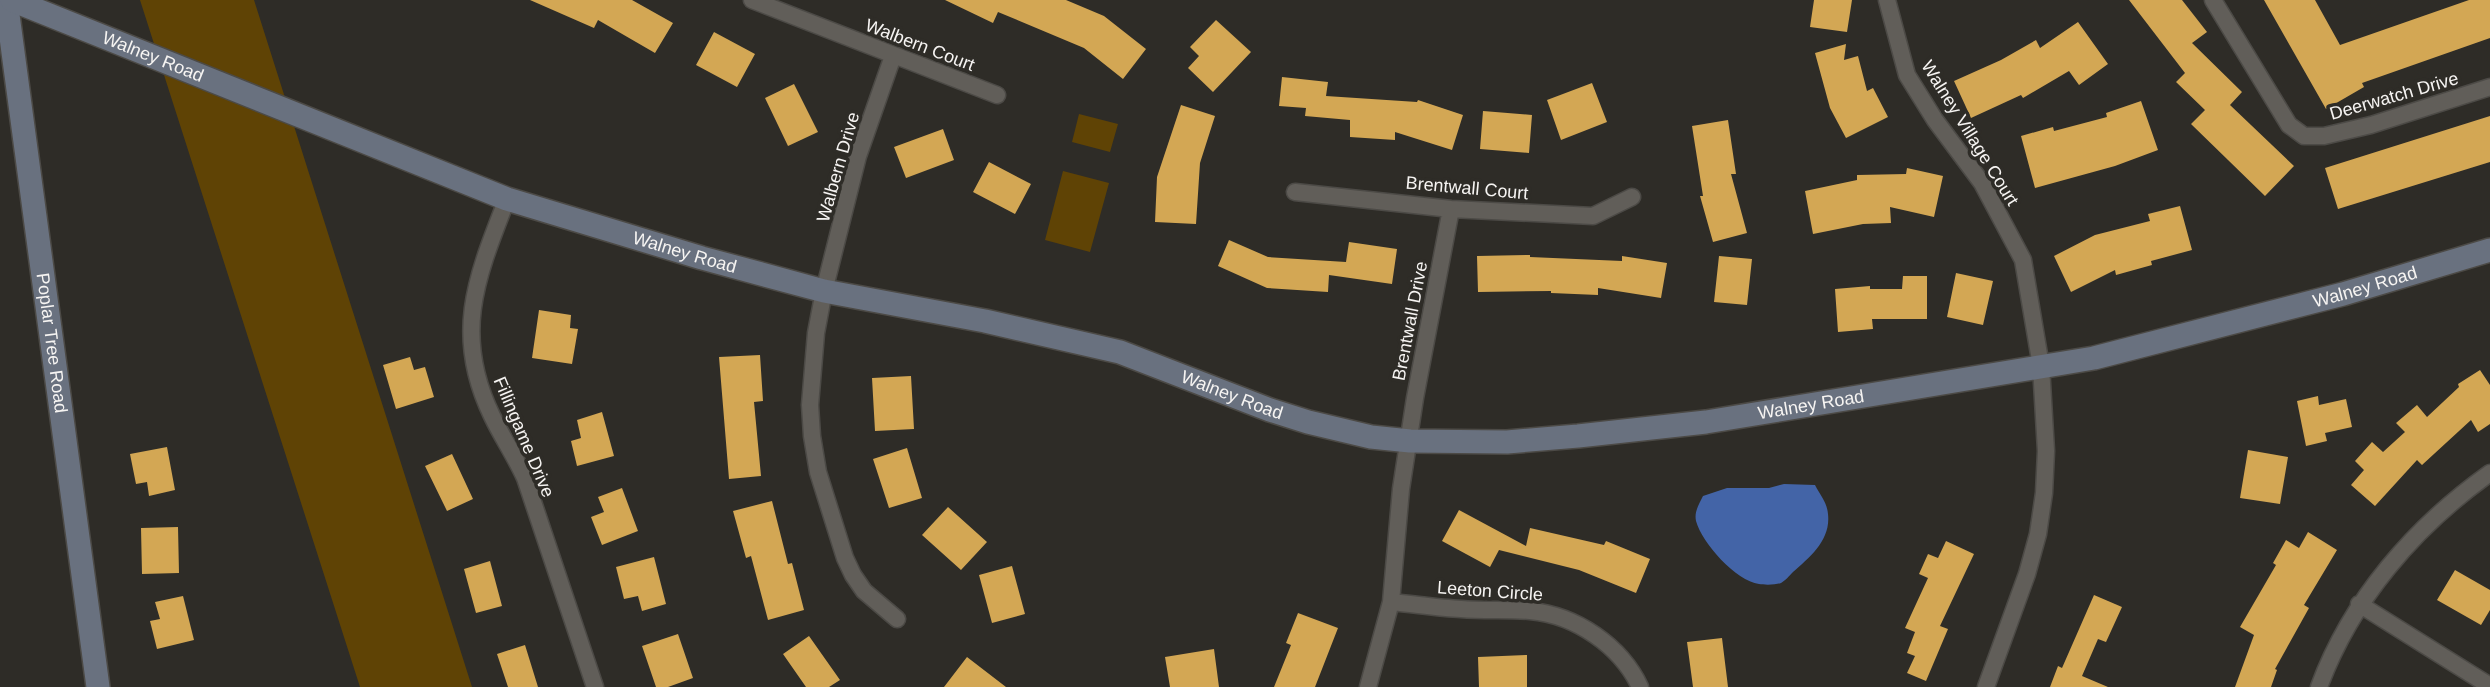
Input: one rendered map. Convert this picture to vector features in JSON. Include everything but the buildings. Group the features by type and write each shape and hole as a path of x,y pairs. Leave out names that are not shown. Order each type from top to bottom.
{"main road":[{"name":"Poplar Tree Road","path":"6,0 98,687"},
{"name":"Walney Road","path":"12,0 507,198 702,258 824,291 985,321 1120,352 1308,422 1371,437 1410,441 1507,442 1706,422 2094,358 2343,294 2490,250"}],"street":[{"name":"Walbern Court","path":"751,0 997,95"},
{"name":"Walney Village Court","path":"1887,0 1907,75 1935,120 1982,183 2023,260 2041,366 2046,451 2038,534 2027,574 1986,687"},
{"name":"Deerwatch Drive","path":"2213,0 2289,125 2304,136 2324,136 2371,125 2490,87"},
{"name":"Walbern Drive","path":"893,55 858,156 824,291 816,333 810,405 818,472 853,575 864,591 897,619"},
{"name":"Brentwall Court","path":"1295,192 1451,209 1593,216 1632,197"},
{"name":"Fillingame Drive","path":"507,198 475,287 471,318 474,364 492,417 512,450 524,478 596,687"},
{"name":"Brentwall Drive","path":"1410,441 1451,209"},
{"path":"1368,687 1391,601 1401,489 1410,441"},
{"path":"2319,687 2329,661 2359,604 2409,542 2467,489 2490,474"},
{"name":"Leeton Circle","path":"1391,601 1462,610 1533,611 1555,616 1595,635 1627,665 1640,687"},
{"path":"2359,604 2490,686"}],"shaded area":[{"path":"140,0 254,0 472,687 360,687"},
{"path":"1079,114 1118,124 1110,152 1072,142"},
{"path":"1063,171 1109,183 1090,252 1045,240"}],"water":[{"path":"1784,484 1815,485 1827,510 1826,532 1812,554 1783,582 1759,584 1740,576 1721,560 1699,530 1696,521 1697,508 1703,496 1727,488 1769,488"}]}
